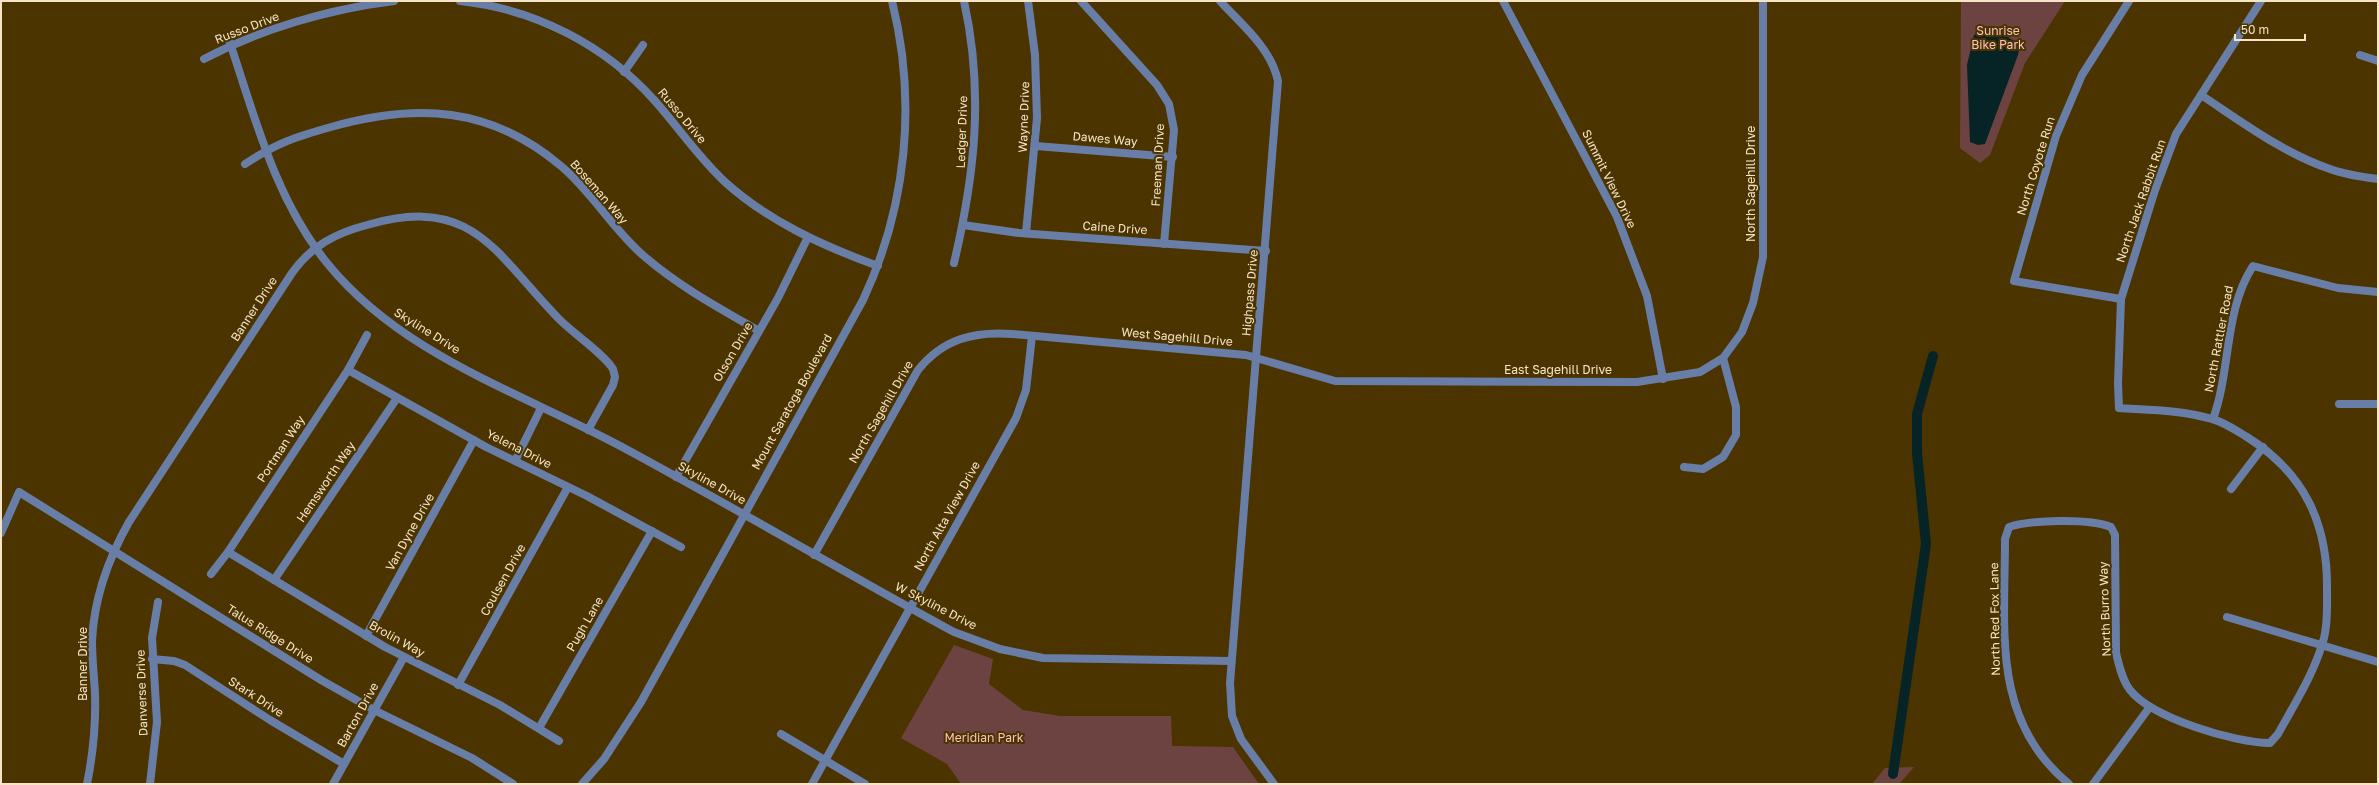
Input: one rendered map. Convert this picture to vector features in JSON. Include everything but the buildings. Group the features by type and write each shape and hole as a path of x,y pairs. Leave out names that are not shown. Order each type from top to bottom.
{"street":[{"name":"Russo Drive","path":"204,60 230,43 317,17 363,6 394,1"},
{"name":"Russo Drive","path":"460,1 507,10 544,22 586,44 624,72 655,101 697,153 725,182 756,207 808,237 878,266"},
{"name":"Mount Saratoga Boulevard","path":"585,783 634,714 863,300 878,266 898,195 906,124 903,60 892,1"},
{"name":"Ledger Drive","path":"954,263 963,225 972,174 976,115 973,56 964,1"},
{"name":"Wayne Drive","path":"1026,233 1036,146 1037,73 1028,1"},
{"name":"Freeman Drive","path":"1081,1 1165,98 1173,122 1173,157 1164,244"},
{"name":"Highpass Drive","path":"1220,1 1264,49 1273,64 1278,81 1266,252 1237,606 1231,661 1232,716 1241,739 1274,784"},
{"name":"Summit View Drive","path":"1503,1 1617,217 1647,296 1663,379"},
{"name":"North Sagehill Drive","path":"1723,358 1742,332 1752,303 1763,257 1763,1"},
{"name":"North Coyote Run","path":"2122,299 2014,281 2056,136 2082,75 2129,1"},
{"name":"North Jack Rabbit Run","path":"2213,419 2173,410 2119,408 2118,383 2122,299 2155,190 2176,134 2261,1"},
{"name":"Skyline Drive","path":"230,43 266,150 290,208 315,248 349,289 391,324 434,351 541,408 588,430 744,515"},
{"path":"624,72 643,46"},
{"path":"2360,55 2378,61"},
{"path":"2201,95 2265,137 2316,164 2350,175 2378,179"},
{"name":"Boseman Way","path":"245,164 266,150 290,139 362,118 393,113 446,114 490,125 532,145 562,167 588,193 619,232 658,269 690,292 759,331"},
{"name":"Dawes Way","path":"1036,146 1173,157"},
{"name":"Banner Drive","path":"87,784 92,753 95,715 92,654 94,626 102,585 114,552 129,522 292,273 302,260 315,248 331,237 345,231 403,216 426,216 448,220 485,239 502,254 560,321 613,369 614,381 588,430"},
{"name":"Caine Drive","path":"963,225 1026,233 1266,252"},
{"name":"Olson Drive","path":"676,477 759,331 808,237"},
{"name":"North Rattler Road","path":"2213,419 2224,382 2233,322 2244,279 2253,266 2338,288 2378,292"},
{"name":"North Sagehill Drive","path":"814,555 918,370 927,359 948,343 971,335 990,332 1032,336"},
{"name":"Portman Way","path":"211,574 228,552 348,370 367,335"},
{"name":"West Sagehill Drive","path":"1032,336 1257,358 1335,381 1388,382"},
{"name":"North Alta View Drive","path":"812,784 1016,418 1026,390 1032,336"},
{"path":"1684,467 1703,469 1723,458 1736,435 1736,407 1723,358"},
{"name":"East Sagehill Drive","path":"1388,382 1636,382 1663,379 1700,372 1723,358"},
{"name":"Yelena Drive","path":"348,370 474,440 568,487 680,547"},
{"name":"Hemsworth Way","path":"274,580 397,398"},
{"path":"2339,404 2378,404"},
{"path":"514,461 541,408"},
{"path":"2213,419 2263,447 2280,461 2296,480 2312,506 2326,559 2328,585 2327,620 2321,646"},
{"name":"Van Dyne Drive","path":"366,636 474,440"},
{"path":"2231,489 2263,447"},
{"name":"Coulsen Drive","path":"458,684 568,487"},
{"name":"Talus Ridge Drive","path":"1,533 20,492 114,552 159,578 282,657 374,710 472,758 513,784"},
{"name":"W Skyline Drive","path":"744,515 954,632 1000,649 1042,658 1231,661"},
{"name":"North Burro Way","path":"2009,527 2022,523 2098,522 2111,527 2115,535 2116,653 2120,669 2130,689 2149,708 2174,720 2254,743 2270,743 2278,734 2297,699 2321,646"},
{"name":"North Red Fox Lane","path":"2009,527 2005,539 2006,664 2016,713 2039,752 2069,784"},
{"name":"Pugh Lane","path":"539,728 652,531"},
{"name":"Brolin Way","path":"228,552 366,636 404,657 500,705 559,741"},
{"name":"Danverse Drive","path":"150,784 157,722 152,659 153,628 158,602"},
{"path":"2227,617 2378,662"},
{"name":"Barton Drive","path":"333,784 404,657"},
{"name":"Stark Drive","path":"152,659 174,661 185,665 275,724 344,764"},
{"path":"2093,784 2149,708"},
{"path":"781,734 826,759 865,784"}],"green space":[{"name":"Sunrise Bike Park","path":"1961,1 2065,1 2025,63 1990,155 1980,163 1960,148"},
{"name":"Meridian Park","path":"954,645 993,659 989,684 1023,710 1060,716 1171,716 1172,746 1233,747 1259,784 961,784 947,764 901,738"},
{"path":"1914,767 1899,784 1872,784 1885,768"}],"water":[{"path":"1986,31 2000,32 2020,45 2018,55 1985,144 1978,145 1970,142 1967,65 1974,35"}],"waterway":[{"path":"1893,774 1926,544 1917,453 1917,414 1933,356"}]}
